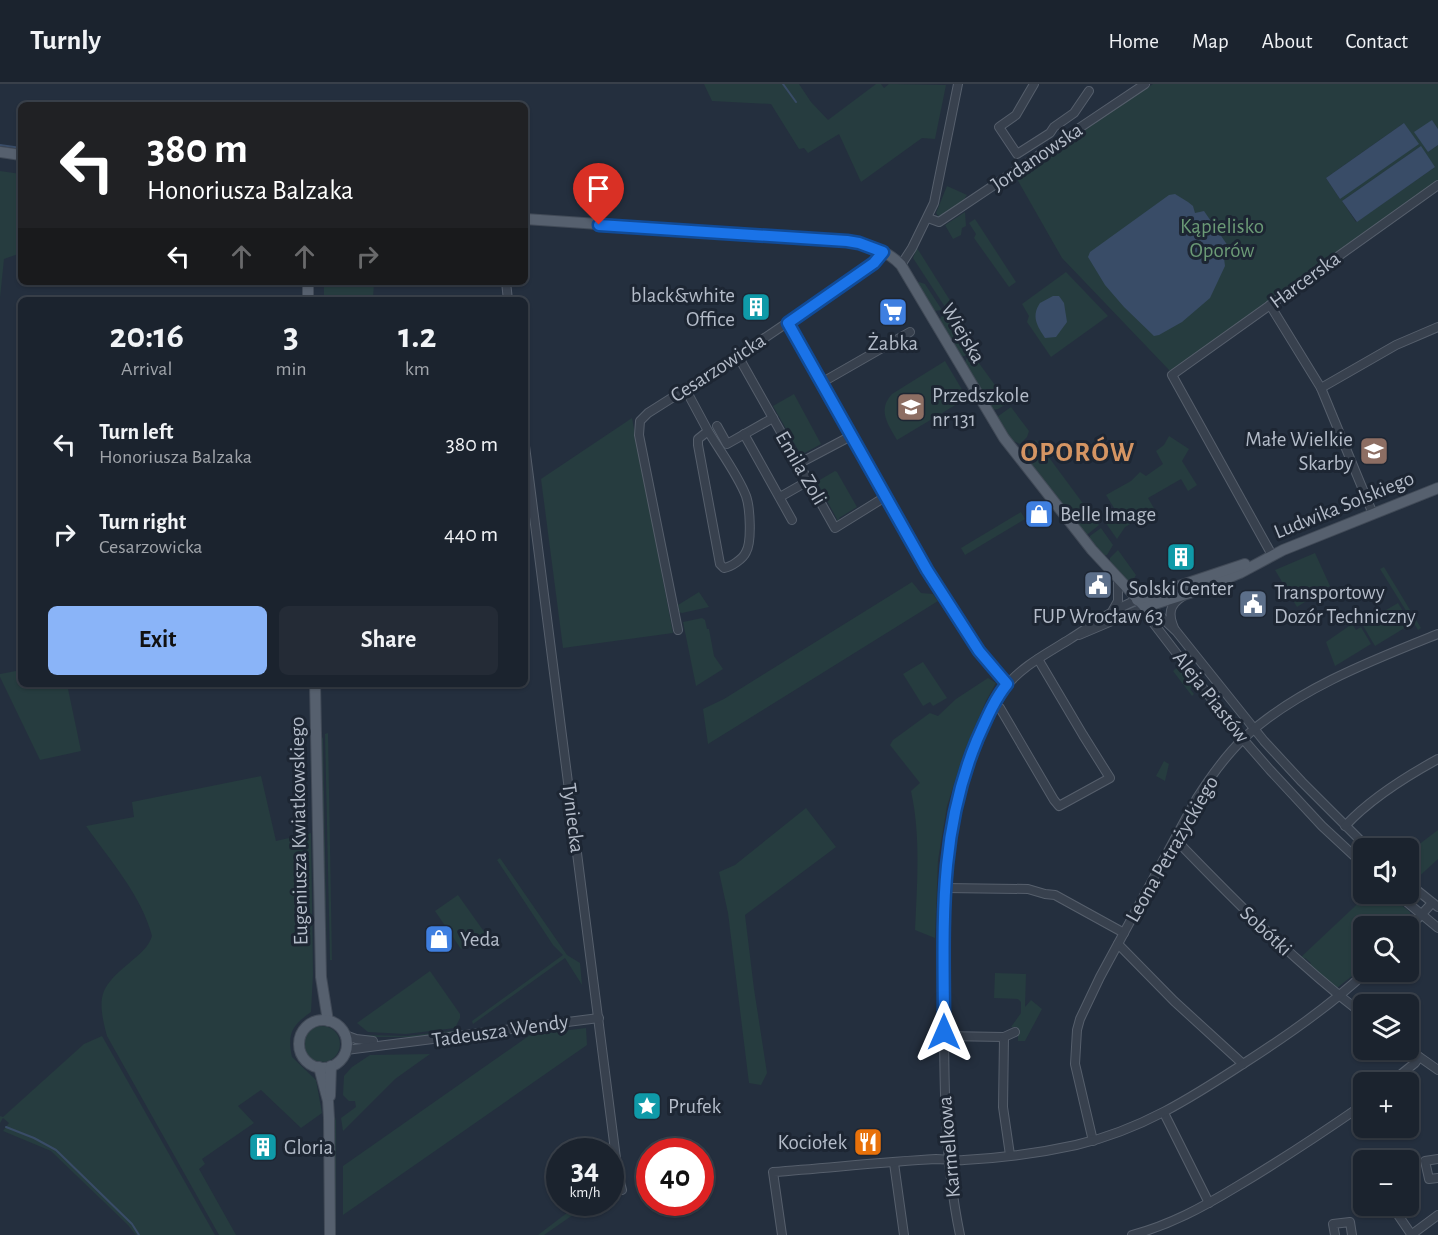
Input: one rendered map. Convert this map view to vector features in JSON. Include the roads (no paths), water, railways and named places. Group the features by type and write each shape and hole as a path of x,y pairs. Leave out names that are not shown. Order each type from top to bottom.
{"main road":[{"path":"0,152 18,155"},
{"path":"528,219 847,241 859,243 886,254"},
{"name":"Wiejska","path":"886,254 901,265 1004,438 1118,580 1141,603"},
{"name":"Ludwika Solskiego","path":"1141,603 1268,557 1438,488"},
{"name":"Ludwika Solskiego","path":"1141,603 1185,595 1240,573 1268,557"},
{"name":"Eugeniusza Kwiatkowskiego","path":"315,687 321,977 328,1021"},
{"name":"Eugeniusza Kwiatkowskiego","path":"315,1021 321,977"},
{"path":"315,1021 328,1021 338,1026 345,1035 346,1050 339,1061 331,1066 319,1067 304,1058 299,1046 300,1037 304,1029 315,1021"},
{"path":"328,1101 331,1066"},
{"path":"319,1067 328,1101 330,1235"}],"street":[{"path":"1034,84 1016,115 999,127 1017,154 1050,133 1054,127 1074,113 1089,91"},
{"name":"Jordanowska","path":"928,218 939,222 1145,84"},
{"path":"901,265 934,203 956,86"},
{"name":"Harcerska","path":"1268,557 1172,375 1438,185"},
{"name":"Cesarzowicka","path":"678,630 639,435 640,421 648,413 788,323 886,254"},
{"path":"1270,305 1321,388 1373,514"},
{"path":"788,323 927,570 979,651 1007,684"},
{"path":"1321,388 1396,345 1438,327"},
{"path":"821,383 910,332"},
{"name":"Emila Zoli","path":"738,356 835,528 885,496"},
{"path":"686,390 746,497 750,519 747,552 724,568 720,564 698,445 698,439 708,431"},
{"path":"717,426 727,444 772,418"},
{"path":"744,434 792,520"},
{"path":"798,464 852,436"},
{"name":"Tyniecka","path":"528,470 613,1138"},
{"path":"780,497 808,481"},
{"path":"1113,610 1118,602 1118,580"},
{"path":"1176,631 1170,618 1170,611 1177,600 1185,595"},
{"name":"Karmelkowa","path":"960,1235 948,1160 944,1036 945,888 950,834 961,784 994,704 1007,684 1038,658 1113,610 1141,603"},
{"name":"Karmelkowa","path":"1074,637 1097,629 1141,603"},
{"name":"Aleja Piastów","path":"1141,603 1158,614 1176,631 1254,730 1358,838"},
{"name":"Aleja Piastów","path":"1141,603 1151,620 1243,739 1296,799 1353,854"},
{"name":"Leona Petrażyckiego","path":"1093,1141 1075,1064 1077,1030 1084,1007 1211,776 1243,739 1289,705 1364,664 1438,634"},
{"path":"994,704 1000,708 1059,806 1110,778 1038,658"},
{"path":"1345,826 1363,809 1401,781 1438,759"},
{"name":"Sobótki","path":"1175,839 1285,950 1353,1008"},
{"path":"945,888 1028,889 1055,895 1124,933"},
{"path":"1419,892 1435,905 1419,919"},
{"path":"1408,904 1438,928"},
{"path":"1118,944 1174,1001 1243,1064"},
{"path":"782,1235 774,1172 1010,1155 1093,1141 1129,1129 1164,1113 1294,1030 1354,982"},
{"name":"Tadeusza Wendy","path":"346,1050 598,1018"},
{"path":"944,1036 1004,1037 1016,1032"},
{"name":"Tadeusza Wendy","path":"345,1035 357,1040 400,1042"},
{"path":"1004,1037 1003,1107 1010,1155"},
{"path":"1419,1057 1438,1070"},
{"path":"1404,1072 1417,1060"},
{"path":"1132,1235 1185,1216 1209,1203 1288,1156 1353,1112"},
{"path":"1164,1113 1209,1203"},
{"path":"1438,1159 1425,1161 1429,1179 1438,1178"},
{"path":"894,1163 904,1235"},
{"path":"1401,1216 1411,1235 1438,1215"},
{"path":"1335,1235 1333,1224 1350,1222 1352,1235"}],"water":[{"path":"1432,120 1438,129 1438,145 1428,152 1414,132"},
{"path":"1404,123 1419,144 1340,199 1326,178"},
{"path":"1421,146 1435,167 1357,222 1342,201"},
{"path":"1175,194 1193,206 1195,213 1204,211 1228,246 1223,250 1225,266 1210,298 1182,322 1154,336 1105,285 1088,257 1090,252 1169,195"},
{"path":"1053,296 1059,296 1064,303 1067,322 1056,337 1045,338 1038,325 1036,312 1040,303"}],"waterway":[{"path":"783,84 796,102"},
{"path":"0,145 18,148"},
{"path":"6,1127 56,1150 132,1224 139,1235"}],"place":[{"name":"black&white Office","path":"756,307"},
{"name":"Żabka","path":"893,312"},
{"name":"Przedszkole nr 131","path":"911,407"},
{"name":"Małe Wielkie Skarby","path":"1374,451"},
{"name":"Belle Image","path":"1039,514"},
{"name":"Solski Center","path":"1181,557"},
{"name":"FUP Wrocław 63","path":"1098,585"},
{"name":"Transportowy Dozór Techniczny","path":"1253,604"},
{"name":"Yeda","path":"439,939"},
{"name":"Prufek","path":"647,1106"},
{"name":"Kociołek","path":"868,1142"},
{"name":"Gloria","path":"263,1147"}],"district":[{"name":"OPORÓW","path":"1078,452"}],"park label":[{"name":"Kąpielisko Oporów","path":"1222,238"}]}
